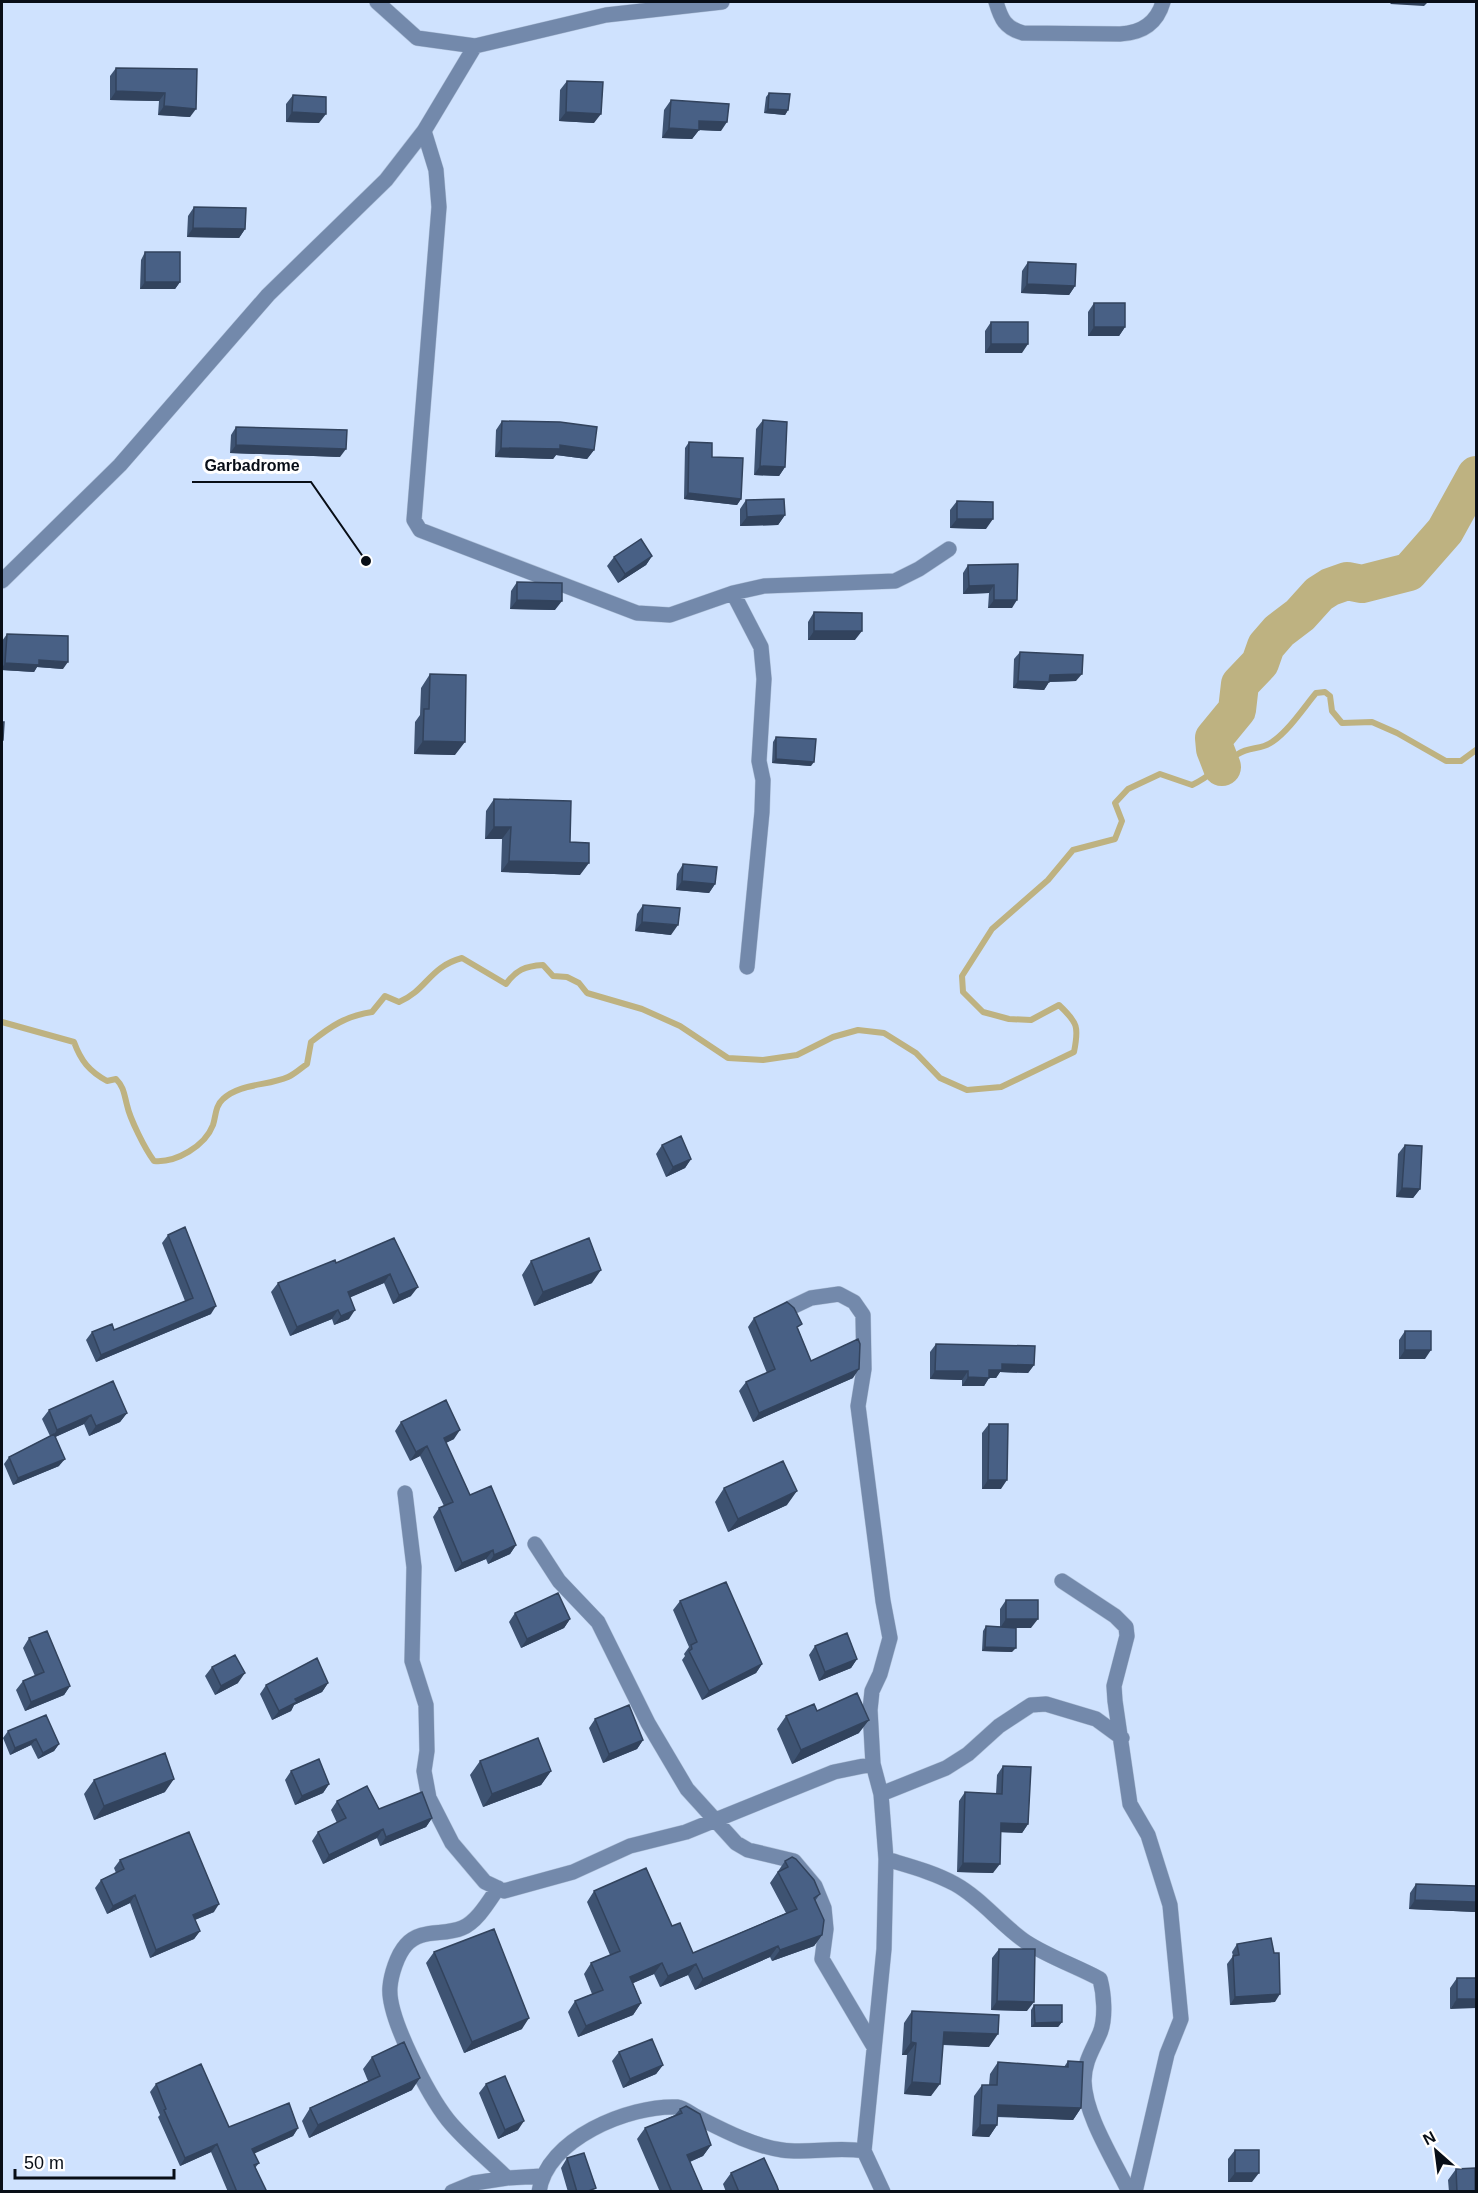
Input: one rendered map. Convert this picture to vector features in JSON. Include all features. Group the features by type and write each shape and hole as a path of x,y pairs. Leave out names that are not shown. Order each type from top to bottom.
{"street":[{"path":"377,2 417,38 475,46 576,21 722,2"},
{"path":"996,2 1001,18 1010,29 1023,33 1120,34 1133,33 1146,28 1156,19 1163,2"},
{"path":"2,581 120,465 268,295 386,180 424,131 475,46"},
{"path":"424,131 436,170 439,207 414,520 416,526 454,544 637,613 670,615 733,593 764,586 895,581 919,569 949,549"},
{"path":"733,593 761,647 764,680 759,761 763,780 762,812 747,967"},
{"path":"790,1308 811,1298 839,1294 854,1302 863,1315 864,1369 858,1406 883,1601 891,1638 872,1691 870,1750 881,1794 886,1859 884,1948 864,2151 883,2192"},
{"path":"405,1493 414,1567 412,1661 426,1705 424,1771 429,1798 452,1843 485,1882 504,1891 573,1872 630,1846 686,1832 834,1772 873,1764"},
{"path":"535,1544 559,1581 598,1622 676,1774 712,1820 736,1843 748,1850 794,1861 815,1886 824,1908 826,1929 822,1959 874,2048"},
{"path":"1062,1581 1082,1592 1126,1627 1127,1636 1114,1686 1130,1804 1148,1835 1170,1905 1181,2019 1167,2054 1136,2192"},
{"path":"881,1794 914,1783 968,1755 999,1726 1031,1705 1046,1704 1096,1719 1122,1738"},
{"path":"886,1859 931,1873 956,1885 1024,1941 1100,1979 1104,1993 1101,2031 1088,2054 1084,2080 1093,2119 1129,2192"},
{"path":"498,1888 481,1912 463,1928 430,1932 406,1945 394,1968 389,1988 392,2009 402,2036 448,2120 507,2178"},
{"path":"538,2192 542,2176 550,2162 586,2132 612,2119 678,2107 748,2140 782,2150 840,2147 864,2151"},
{"path":"452,2192 474,2183 542,2176"}],"building":[{"path":"116,68 197,69 196,109 164,106 165,93 116,91"},
{"path":"567,81 603,82 601,114 566,112"},
{"path":"769,93 790,94 788,110 768,109"},
{"path":"293,95 326,97 326,114 292,112"},
{"path":"671,100 729,104 727,122 699,121 699,130 669,128"},
{"path":"194,207 246,208 245,229 193,228"},
{"path":"145,252 180,252 180,282 145,282"},
{"path":"1028,262 1076,264 1075,286 1027,284"},
{"path":"1094,303 1125,303 1125,327 1094,327"},
{"path":"991,322 1028,322 1028,344 991,344"},
{"path":"763,420 787,422 785,467 760,466"},
{"path":"502,421 560,422 597,427 594,450 560,445 560,449 501,448"},
{"path":"236,427 347,430 346,449 236,445"},
{"path":"689,442 712,443 712,457 743,458 741,499 688,493"},
{"path":"784,499 785,515 747,517 746,500"},
{"path":"957,501 993,502 993,519 957,519"},
{"path":"641,539 652,556 625,574 614,557"},
{"path":"1018,564 1017,600 994,600 994,585 969,586 968,565"},
{"path":"517,582 562,583 562,601 517,600"},
{"path":"814,612 862,613 862,631 814,631"},
{"path":"7,634 68,636 68,662 39,660 39,665 5,663"},
{"path":"1020,652 1083,655 1082,674 1050,675 1049,682 1018,681"},
{"path":"430,674 466,675 465,742 423,741 424,709 429,709"},
{"path":"2,722 4,722 3,740 2,740"},
{"path":"776,737 816,739 814,762 776,759"},
{"path":"494,799 571,801 570,842 589,843 589,863 509,861 511,827 494,827"},
{"path":"683,864 717,867 715,884 682,881"},
{"path":"643,905 680,908 678,925 642,922"},
{"path":"681,1136 691,1159 673,1167 662,1145"},
{"path":"1405,1145 1422,1146 1420,1189 1402,1188"},
{"path":"185,1227 216,1306 101,1355 92,1332 112,1324 114,1330 193,1298 168,1235"},
{"path":"394,1238 418,1287 399,1295 390,1274 348,1292 355,1310 341,1316 338,1310 297,1327 278,1283 335,1260 336,1263"},
{"path":"589,1238 601,1270 543,1292 531,1261"},
{"path":"787,1302 794,1308 802,1324 797,1327 811,1361 858,1339 860,1344 859,1369 759,1413 746,1382 775,1369 754,1318"},
{"path":"1405,1331 1431,1331 1431,1350 1405,1350"},
{"path":"936,1344 1035,1346 1034,1365 1002,1364 1002,1370 989,1370 989,1378 968,1377 968,1371 935,1371"},
{"path":"113,1381 127,1413 96,1426 91,1415 57,1430 49,1410"},
{"path":"446,1400 460,1430 444,1438 470,1495 491,1486 516,1545 494,1555 493,1550 462,1563 439,1508 453,1502 427,1446 416,1452 401,1422"},
{"path":"989,1424 1008,1424 1007,1480 988,1480"},
{"path":"54,1434 65,1459 18,1478 9,1457"},
{"path":"783,1461 797,1491 738,1519 724,1488"},
{"path":"726,1582 762,1664 709,1691 689,1651 692,1649 691,1645 697,1642 680,1601"},
{"path":"558,1593 570,1619 527,1639 515,1613"},
{"path":"1006,1600 1038,1600 1038,1619 1006,1619"},
{"path":"986,1626 1016,1628 1016,1648 985,1647"},
{"path":"47,1631 70,1686 31,1702 23,1681 44,1672 29,1638"},
{"path":"847,1633 857,1659 825,1672 815,1646"},
{"path":"235,1655 245,1673 221,1686 212,1667"},
{"path":"317,1658 328,1683 295,1699 297,1702 279,1711 266,1685"},
{"path":"857,1693 869,1720 801,1750 786,1716 814,1704 817,1711"},
{"path":"629,1705 643,1740 609,1754 595,1719"},
{"path":"46,1715 59,1744 43,1753 36,1739 15,1748 8,1731"},
{"path":"538,1738 551,1771 492,1794 480,1761"},
{"path":"165,1753 174,1779 104,1806 94,1780"},
{"path":"319,1759 329,1784 302,1796 291,1771"},
{"path":"1003,1766 1031,1767 1028,1824 1001,1823 1000,1864 963,1863 965,1792 1002,1794"},
{"path":"367,1786 379,1809 422,1792 432,1818 386,1837 383,1829 329,1855 318,1832 346,1818 337,1801"},
{"path":"189,1832 219,1904 193,1915 200,1931 156,1950 135,1895 113,1906 101,1880 124,1869 120,1860"},
{"path":"792,1857 814,1880 820,1894 814,1898 824,1920 822,1935 780,1950 778,1946 703,1979 696,1964 668,1976 662,1963 630,1977 641,2003 586,2026 575,2001 603,1990 591,1963 620,1951 594,1891 646,1868 672,1926 680,1923 693,1953 797,1909 778,1872 788,1867 785,1861"},
{"path":"1416,1884 1476,1886 1476,1902 1415,1900"},
{"path":"494,1929 529,2018 472,2042 434,1952"},
{"path":"1271,1938 1274,1953 1279,1953 1280,1994 1235,1997 1233,1956 1239,1955 1237,1944"},
{"path":"999,1949 1035,1949 1034,2002 997,2001"},
{"path":"1457,1978 1476,1978 1476,1999 1457,1999"},
{"path":"1034,2005 1062,2005 1062,2022 1035,2023"},
{"path":"912,2011 999,2015 998,2034 944,2032 940,2084 912,2082 916,2043 911,2042"},
{"path":"652,2039 663,2065 630,2079 619,2052"},
{"path":"404,2042 420,2078 318,2125 310,2108 380,2076 372,2057"},
{"path":"1068,2061 1083,2062 1081,2108 998,2105 997,2125 980,2125 982,2085 997,2085 998,2062 1068,2067"},
{"path":"201,2064 229,2127 289,2103 298,2128 252,2149 259,2163 254,2165 267,2192 237,2192 217,2144 185,2158 164,2110 166,2109 156,2084"},
{"path":"505,2076 524,2121 505,2130 486,2084"},
{"path":"686,2106 700,2114 711,2145 687,2155 703,2192 672,2192 645,2128 682,2113 680,2109"},
{"path":"1235,2150 1259,2150 1259,2173 1235,2173"},
{"path":"584,2153 596,2188 586,2192 577,2192 567,2158"},
{"path":"764,2158 779,2192 739,2192 731,2173"},
{"path":"1475,2168 1475,2192 1457,2192 1456,2169"}],"waterway":[{"path":"1222,767 1215,749 1214,738 1237,710 1240,684 1260,663 1266,646 1279,631 1300,615 1319,594 1330,587 1347,581 1362,584 1409,572 1445,531 1476,475"},
{"path":"2,1022 74,1042 90,1069 107,1081 116,1079 122,1088 134,1126 154,1161 180,1156 204,1140 213,1125 218,1105 230,1094 246,1087 291,1076 307,1064 311,1042 325,1031 339,1022 372,1012 385,996 399,1002 416,991 442,967 462,958 506,984 513,975 522,970 531,966 543,965 553,976 567,977 579,983 587,993 642,1009 680,1026 728,1058 763,1060 797,1055 833,1037 858,1030 884,1033 916,1053 940,1078 967,1090 1001,1087 1074,1052 1076,1026 1059,1005 1031,1020 1009,1019 983,1012 963,992 962,976 992,929 1048,880 1073,850 1115,839 1122,821 1115,803 1128,789 1160,774 1192,785 1241,752 1271,743 1286,730 1316,693 1325,692 1330,696 1332,711 1342,723 1372,722 1397,733 1446,761 1461,761 1476,750"}],"place":[{"name":"Garbadrome","path":"366,561"}]}
